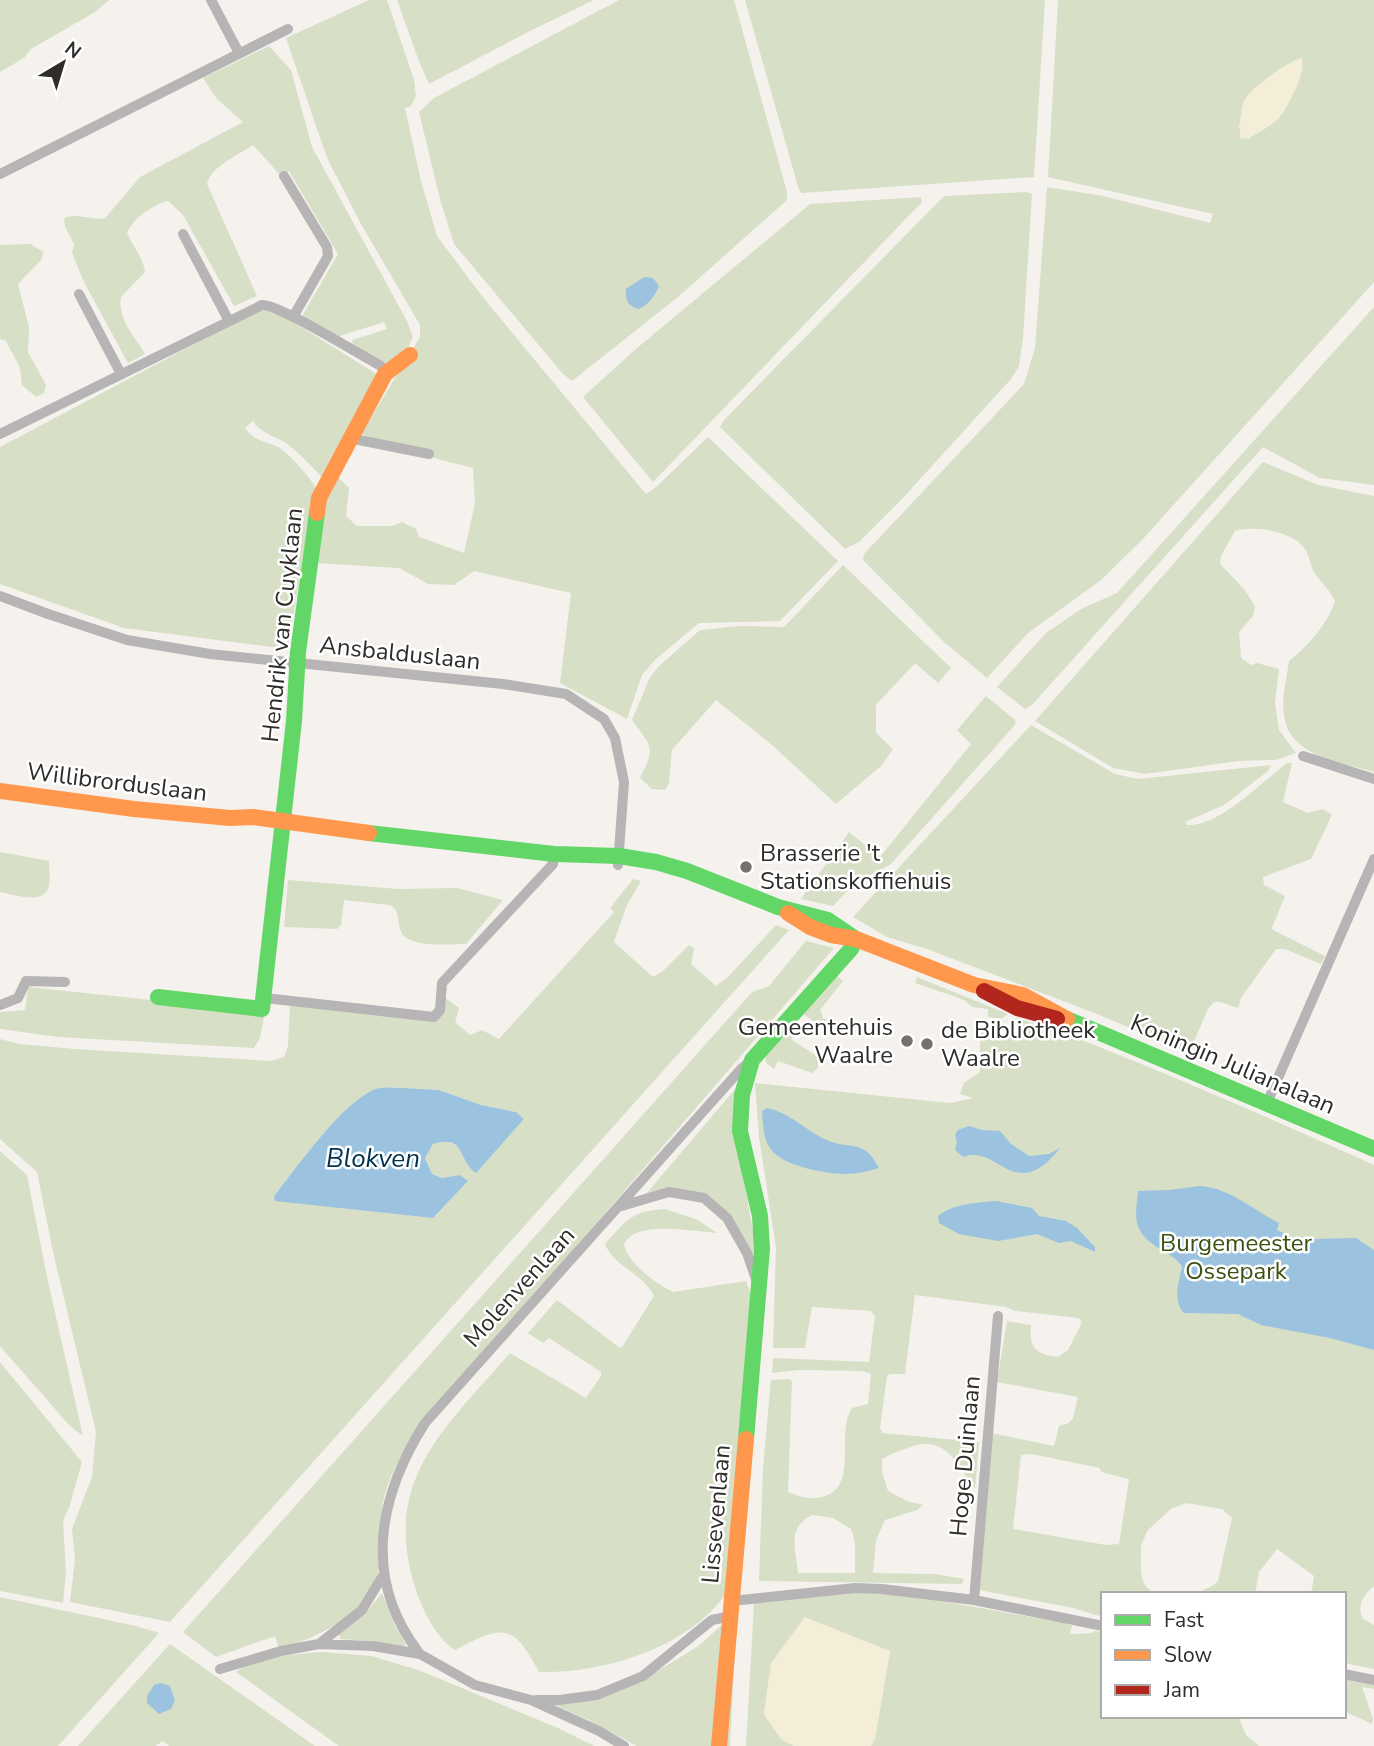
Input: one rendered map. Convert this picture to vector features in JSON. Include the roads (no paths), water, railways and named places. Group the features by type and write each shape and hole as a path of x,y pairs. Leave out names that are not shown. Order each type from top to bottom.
{"street":[{"path":"211,0 239,53"},
{"path":"0,174 288,29"},
{"path":"284,176 327,247 328,256 293,317"},
{"path":"183,234 229,321"},
{"path":"79,294 121,374"},
{"path":"0,434 262,305 273,307 293,317 381,366 385,374 410,355"},
{"name":"Hendrik van Cuyklaan","path":"265,998 298,664 319,498 385,374"},
{"path":"349,438 429,454"},
{"name":"Ansbalduslaan","path":"0,596 127,639 210,654 547,689 566,694 604,719 615,738 624,782 619,861"},
{"path":"1303,756 1374,779"},
{"name":"Willibrorduslaan","path":"0,791 230,818 253,817 281,824 554,854 582,853 619,861 656,862 780,908 811,913 834,921 856,939"},
{"path":"158,997 262,1009 265,998 433,1017 440,1010 442,983 552,864 554,854"},
{"path":"1267,1103 1374,859"},
{"name":"Koningin Julianalaan","path":"856,939 974,985 1017,1008 1073,1022 1374,1149"},
{"name":"Lissevenlaan","path":"719,1746 762,1249 760,1216 740,1131 742,1095 752,1060 856,939"},
{"path":"0,1005 18,998 26,981 65,982"},
{"name":"Molenvenlaan","path":"420,1654 404,1633 390,1604 384,1574 384,1535 391,1489 419,1432 741,1069 752,1060"},
{"name":"Lissevenlaan","path":"618,1207 668,1192 704,1198 727,1218 747,1253 758,1286"},
{"name":"Hoge Duinlaan","path":"974,1600 998,1316"},
{"name":"Molenvenlaan","path":"320,1644 362,1610 384,1574"},
{"path":"731,1609 864,1588 921,1592 974,1600 1101,1626"},
{"name":"Molenvenlaan","path":"531,1700 559,1700 597,1695 643,1675 712,1620 731,1609"},
{"name":"Molenvenlaan","path":"220,1669 282,1651 320,1644 373,1646 420,1654 475,1685 531,1700 599,1731 624,1746"},
{"path":"1346,1674 1374,1681"}],"water":[{"path":"644,277 653,278 659,286 651,299 639,309 628,302 626,289"},
{"name":"Blokven","path":"374,1089 439,1090 481,1105 516,1112 524,1119 476,1173 456,1145 451,1142 433,1144 425,1158 432,1174 442,1178 460,1175 468,1181 433,1218 275,1201 274,1196 319,1139 359,1099"},
{"path":"767,1108 784,1114 829,1141 862,1149 870,1154 879,1168 837,1174 816,1171 784,1160 770,1148 766,1140 762,1111"},
{"path":"969,1126 1000,1131 1011,1144 1029,1156 1049,1154 1060,1148 1044,1164 1031,1172 1019,1173 987,1158 975,1155 963,1157 955,1150 955,1135 958,1130"},
{"path":"1200,1186 1241,1200 1279,1223 1277,1230 1306,1244 1313,1239 1356,1238 1374,1250 1374,1350 1330,1338 1261,1325 1238,1314 1184,1313 1177,1297 1182,1266 1175,1258 1151,1243 1140,1231 1136,1217 1138,1191"},
{"path":"996,1201 1032,1208 1039,1216 1066,1221 1077,1228 1095,1247 1095,1252 1071,1241 1059,1243 1037,1234 998,1241 959,1234 939,1223 938,1216 951,1208"},
{"path":"161,1683 170,1686 175,1701 171,1709 159,1714 147,1703 147,1696 154,1685"}],"place":[{"name":"Brasserie 't Stationskoffiehuis","path":"746,867"},
{"name":"Gemeentehuis Waalre","path":"907,1041"},
{"name":"de Bibliotheek Waalre","path":"927,1044"}],"park label":[{"name":"Burgemeester Ossepark","path":"1236,1257"}]}
